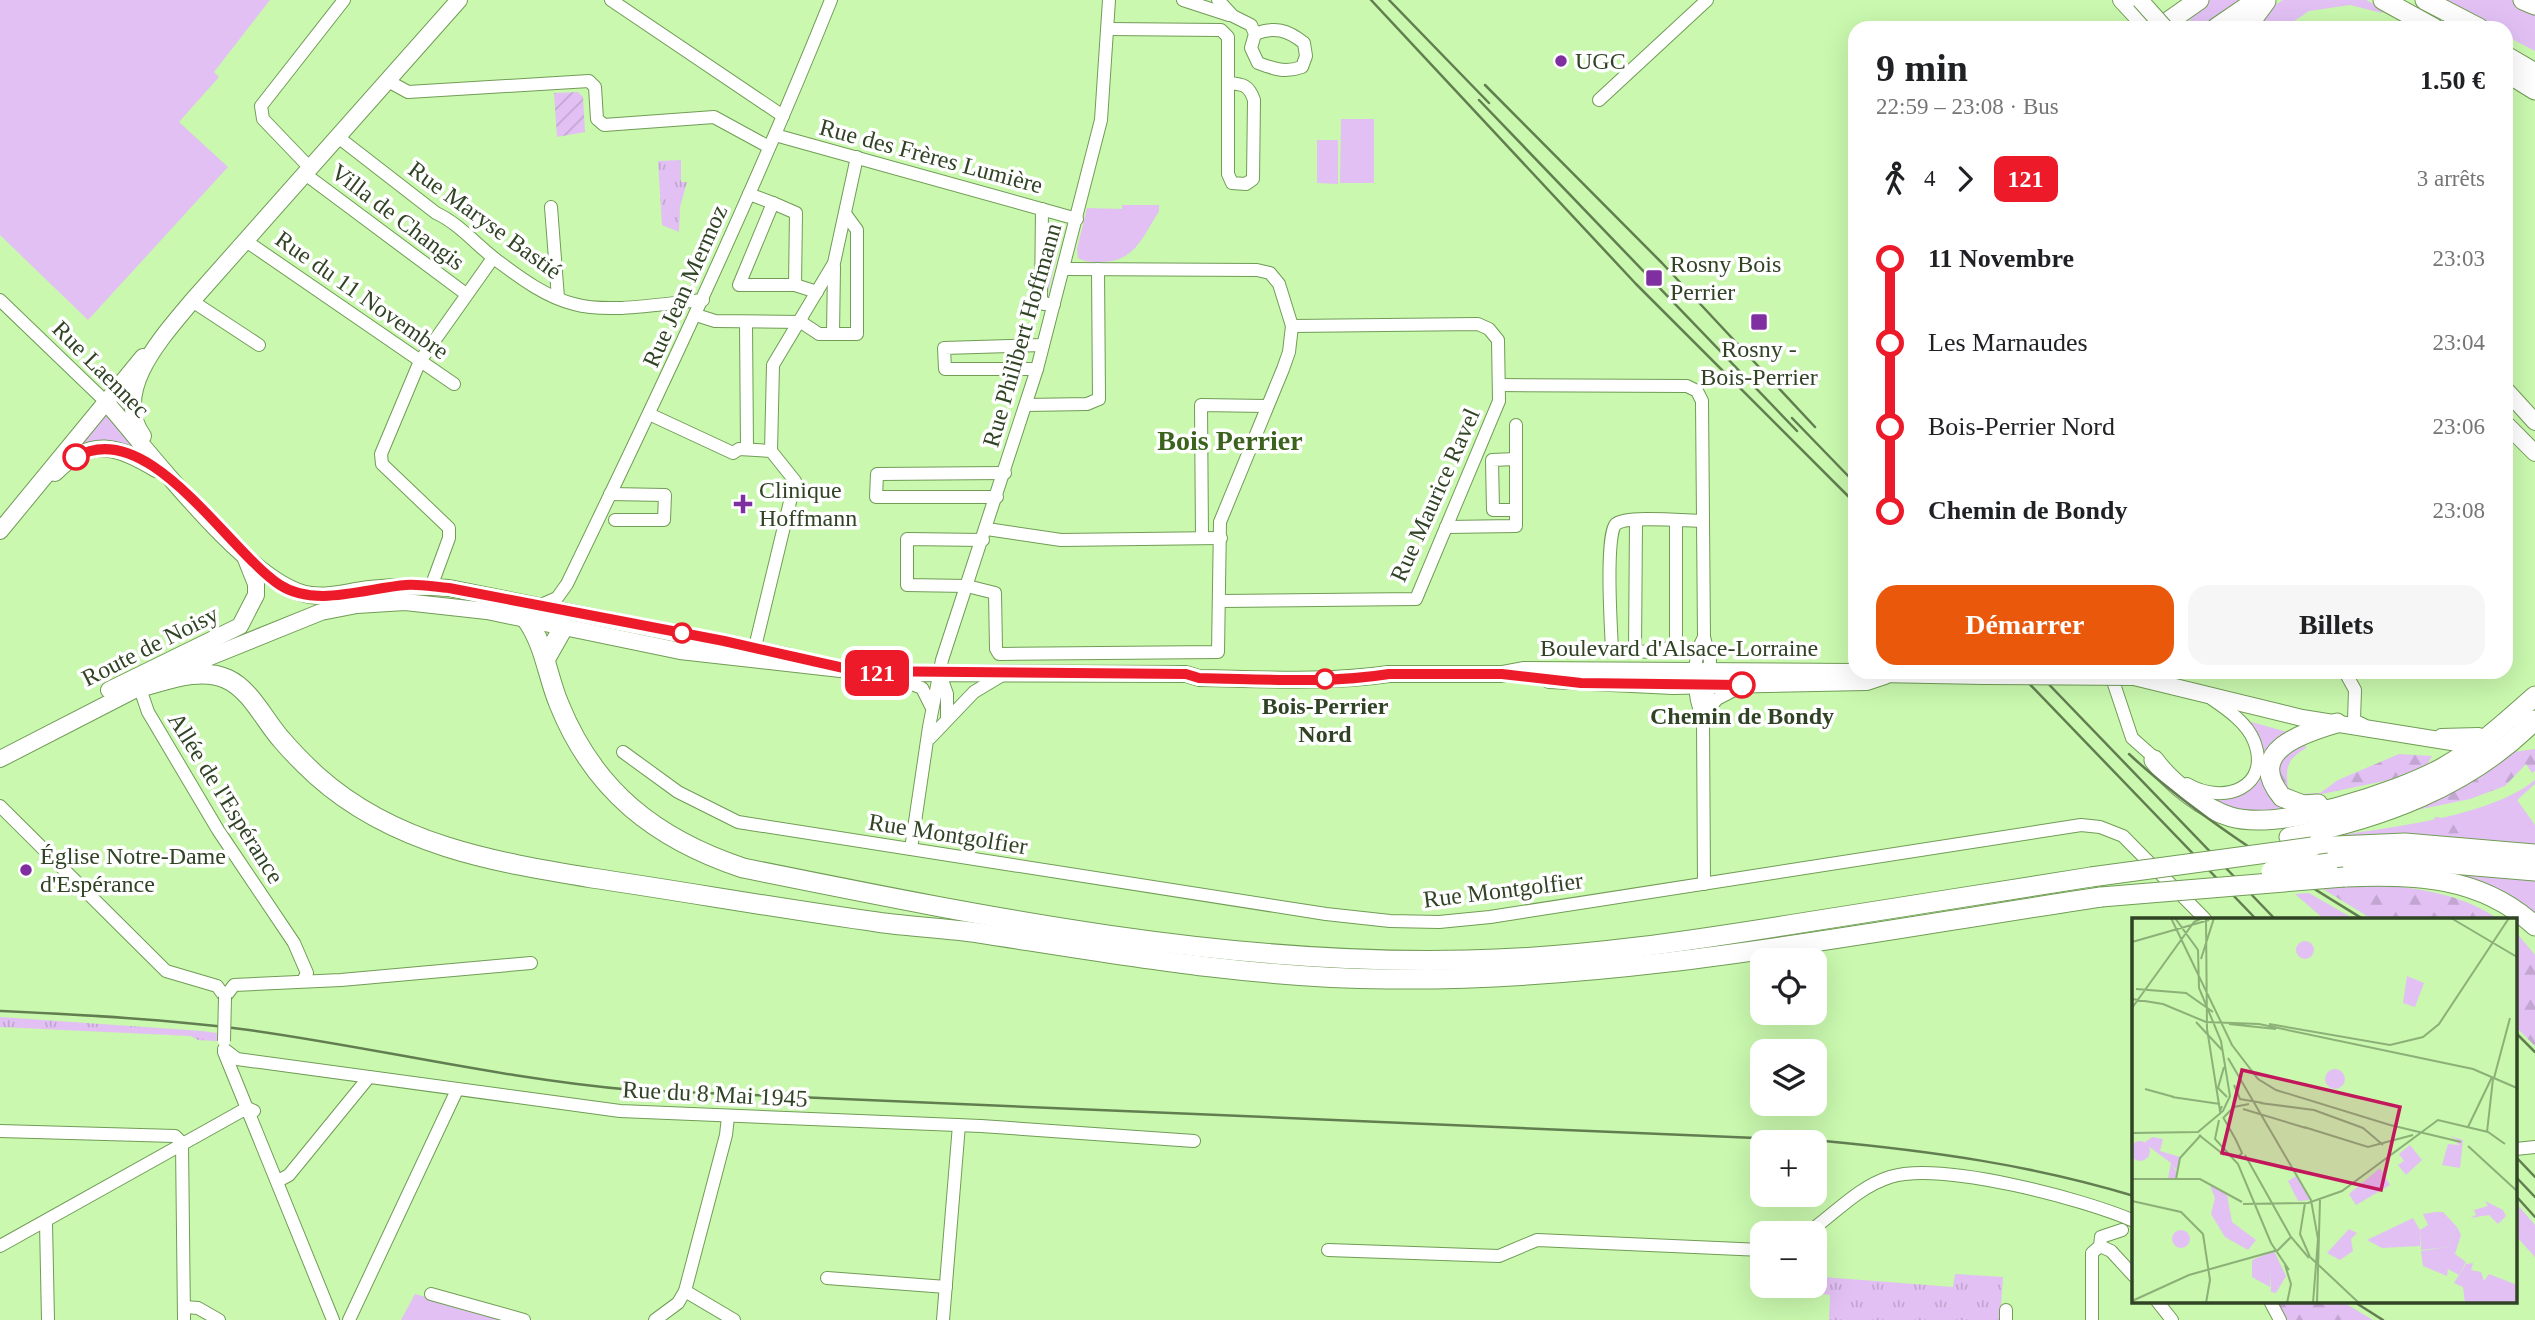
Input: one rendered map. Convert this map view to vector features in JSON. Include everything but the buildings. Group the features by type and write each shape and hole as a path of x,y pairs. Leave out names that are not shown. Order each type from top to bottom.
{"highway":[{"path":"2164,21 2175,0"},
{"path":"2170,21 2199,0"},
{"path":"2226,21 2257,0"},
{"path":"2252,21 2268,0"},
{"path":"2383,0 2421,21"},
{"path":"2414,0 2448,21"},
{"path":"2425,0 2466,21"},
{"path":"2524,0 2535,5"},
{"path":"2513,46 2535,57"},
{"path":"2513,60 2535,73"},
{"path":"2513,76 2535,90"},
{"path":"546,658 567,619"},
{"path":"527,620 546,658 557,701 573,738 601,777 629,808 663,834 706,856 743,868 973,913 1182,945 1387,961 1549,956 1713,937 2091,877 2312,847 2405,843 2535,854"},
{"path":"141,679 199,673 225,677 241,687 285,744 320,779 358,807 406,832 453,851 522,867 879,922 970,932 1178,964 1295,976 1361,978 1550,974 1653,964 2329,863 2404,860 2535,871"},
{"path":"2154,760 2188,792 2231,817 2253,820 2300,816 2423,777 2457,758 2535,696"},
{"path":"2337,723 2302,734 2276,752 2270,768 2277,791 2288,801 2303,805 2384,791"},
{"path":"2091,877 2289,837 2371,816 2454,783 2533,731"},
{"path":"2101,897 2344,877 2428,877 2463,884 2492,896 2520,912 2535,926"}],"main road":[{"path":"105,401 122,398 135,390 151,353 192,300 459,0"},
{"path":"2121,0 2140,21"},
{"path":"2140,0 2159,21"},
{"path":"0,531 105,401 144,356 151,353"},
{"name":"Rue Laennec","path":"135,390 133,405 139,431 163,460 165,473"},
{"path":"2513,398 2535,422"},
{"name":"Rue Laennec","path":"105,401 165,473 245,555"},
{"path":"2513,431 2535,453"},
{"name":"Rue Laennec","path":"18,510 62,467 83,453 119,449 140,457 165,473"},
{"name":"Boulevard d'Alsace-Lorraine","path":"245,555 279,584 301,594 314,596 410,585 431,587 541,605 567,619 680,651 832,668 880,673 940,674 1186,674 1198,671 1345,669 1374,670 1385,674"},
{"name":"Route de Noisy","path":"0,759 240,626 256,595 256,584 245,555"},
{"path":"494,596 517,607 527,620"},
{"name":"Boulevard d'Alsace-Lorraine","path":"141,679 296,621 357,605 431,603 527,620 567,619 755,648 832,668"},
{"path":"1279,680 1287,673 1339,673 1345,669"},
{"name":"Boulevard d'Alsace-Lorraine","path":"1186,674 1199,678 1279,680 1373,678 1385,674 1502,674 1581,683 1848,672"},
{"name":"Boulevard d'Alsace-Lorraine","path":"1703,677 1747,685 1867,682 1876,679"},
{"name":"Boulevard d'Alsace-Lorraine","path":"2142,679 2302,718 2464,744"}],"street":[{"name":"Villa de Changis","path":"344,0 261,106 264,120 308,171 466,294"},
{"path":"611,0 783,116"},
{"name":"Rue Jean Mermoz","path":"541,605 557,598 567,584 649,414 703,300 831,0"},
{"name":"Rue Philibert Hoffmann","path":"911,849 940,674 1037,369 1065,269 1101,120 1109,0"},
{"path":"1184,0 1233,16 1251,25 1255,34 1251,48 1258,63 1278,70 1302,67 1306,56 1304,43 1293,34 1276,28 1255,34"},
{"path":"1218,0 1233,16"},
{"path":"1599,100 1707,0"},
{"path":"1108,29 1221,30 1228,37 1228,83 1228,174 1232,183 1246,184 1253,179 1254,100 1251,90 1244,84 1228,83"},
{"path":"388,81 408,93 588,81 595,88 597,119 604,125 714,117 769,147"},
{"name":"Rue des Frères Lumière","path":"775,135 1076,219"},
{"name":"Rue Maryse Bastié","path":"338,137 436,213 447,218 493,258 529,284 558,298 597,307 703,300"},
{"path":"833,334 834,263 857,157"},
{"path":"749,194 796,213 794,285"},
{"path":"773,203 739,285 794,285 817,292"},
{"path":"551,207 558,298"},
{"path":"1042,209 1041,298 1044,304 1054,304"},
{"path":"696,315 715,321 801,322 819,334 857,334 857,230 846,215"},
{"name":"Rue du 11 Novembre","path":"246,241 454,384"},
{"path":"431,587 449,538 449,528 380,459 420,361 493,258"},
{"path":"755,648 794,481 772,451 773,365 834,263"},
{"path":"1065,269 1252,270 1270,273 1279,284 1292,326 1289,352 1220,522 1221,538 1221,601 1218,652 999,654 996,649 995,593 967,586 907,585 906,540 985,534 1061,540 1221,538"},
{"path":"1026,405 1087,404 1099,399 1098,269"},
{"name":"Rue Laennec","path":"0,300 105,401"},
{"path":"192,300 259,345"},
{"path":"746,323 747,449"},
{"name":"Rue Maurice Ravel","path":"1221,601 1416,599 1495,410 1499,385 1498,340 1489,329 1478,324 1292,326"},
{"path":"1037,369 951,371 944,369 944,348 1043,345"},
{"path":"1499,385 1663,384 1688,386 1697,391 1702,401 1704,433 1704,638 1703,677 1697,707 1705,714"},
{"path":"1202,538 1201,405 1266,406"},
{"path":"2513,407 2535,422"},
{"path":"649,414 733,453 747,449 772,451"},
{"path":"1446,527 1516,526 1516,425"},
{"path":"1516,459 1492,460 1493,510 1516,510"},
{"path":"998,497 876,497 877,474 1005,473"},
{"path":"610,495 665,495 664,520 615,520"},
{"path":"1676,521 1676,641 1667,649 1612,649 1611,561 1612,530 1616,524 1636,521 1676,521 1703,521"},
{"path":"1635,650 1636,521"},
{"path":"567,584 567,619"},
{"path":"880,673 922,688 932,710"},
{"name":"Rue Philibert Hoffmann","path":"940,674 947,694 947,718"},
{"path":"930,738 974,692 1004,674"},
{"name":"Allée de l'Espérance","path":"141,679 148,712 207,812 293,943 298,970"},
{"path":"2112,679 2132,738 2154,760 2190,786 2209,793 2229,794 2246,784 2257,759 2253,738 2234,714 2206,695"},
{"path":"2350,679 2355,690 2352,715 2359,724 2427,736 2479,734"},
{"path":"1704,884 1705,714 1717,698 1747,685"},
{"name":"Rue Montgolfier","path":"624,752 678,792 738,822 1161,891 1390,921 1490,917 2081,825 2100,827 2123,836 2204,918"},
{"path":"0,806 166,971 218,986 225,997 224,1045 237,1081 252,1110"},
{"path":"225,997 234,985 276,983 298,970 341,980 531,963"},
{"path":"224,1045 237,1059 278,1181 333,1320"},
{"path":"237,1059 237,1081"},
{"name":"Rue du 8 Mai 1945","path":"237,1059 620,1111 959,1125 1194,1141"},
{"path":"278,1181 289,1175 369,1077"},
{"path":"349,1320 457,1090"},
{"path":"0,1246 46,1223 165,1152 252,1110"},
{"path":"655,1320 678,1303 685,1291 726,1135 728,1117"},
{"path":"943,1320 959,1125"},
{"path":"0,1131 176,1136 182,1143 184,1314 198,1308 219,1320"},
{"path":"156,1136 165,1152"},
{"path":"1822,1221 1860,1191 1887,1178 1921,1172 2061,1196 2132,1220"},
{"path":"46,1223 48,1320"},
{"path":"2100,1246 2101,1237 2122,1230"},
{"path":"0,1234 21,1235"},
{"path":"1328,1250 1499,1256 1538,1240 1750,1249"},
{"path":"2100,1246 2111,1251 2132,1274"},
{"path":"2092,1320 2091,1259 2094,1249 2100,1246"},
{"path":"827,1278 946,1287"},
{"path":"685,1291 734,1320"},
{"path":"431,1294 524,1320"},
{"path":"2158,1302 2172,1320"},
{"path":"2271,1302 2280,1320"}],"green space":[{"path":"0,0 270,0 214,72 219,77 179,122 228,167 88,320 0,235"},
{"path":"2209,0 2248,0 2219,21 2189,21"},
{"path":"2283,0 2366,0 2384,9 2382,13 2350,5 2309,11 2294,21 2257,21 2263,12"},
{"path":"2439,0 2522,0 2535,5 2535,51 2513,40 2513,21 2477,21"},
{"path":"578,92 583,97 585,132 557,137 554,93"},
{"path":"1341,119 1374,119 1374,183 1340,183"},
{"path":"1317,140 1338,140 1338,184 1317,183"},
{"path":"681,160 681,182 687,182 680,207 679,232 662,225 658,161"},
{"path":"1122,205 1159,205 1159,211 1136,247 1122,258 1112,261 1091,262 1078,258 1077,249 1087,208 1122,209"},
{"path":"1052,223 1063,231 1046,300 1048,225"},
{"path":"107,407 141,448 108,441 80,447"},
{"path":"2248,721 2291,733 2278,741 2293,812 2256,815 2213,802 2243,794 2257,766 2259,739"},
{"path":"2305,741 2306,748 2289,764 2287,774 2288,787 2299,794 2320,793 2338,780 2399,754 2432,756 2427,765 2389,780 2298,799 2278,782 2280,760"},
{"path":"2535,749 2535,771 2532,773 2526,764 2505,786 2470,799 2407,812 2506,753"},
{"path":"2535,780 2535,784 2517,800 2535,825 2535,847 2417,836 2334,836 2466,812 2516,793"},
{"path":"2435,817 2480,823 2471,833 2429,834"},
{"path":"2426,870 2535,881 2535,923"},
{"path":"2386,885 2430,892 2472,904 2496,918 2370,918 2318,886"},
{"path":"2309,893 2352,918 2323,918 2295,894"},
{"path":"2518,934 2535,955 2535,1046 2518,1029"},
{"path":"0,1017 202,1031 217,1033 217,1041 198,1040 191,1036 0,1027"},
{"path":"2518,1205 2535,1225 2535,1257 2518,1238"},
{"path":"1955,1274 2003,1277 2000,1320 1829,1320 1830,1295 1827,1295 1827,1277 1953,1287"},
{"path":"415,1294 508,1320 401,1320"},
{"path":"2277,1302 2343,1302 2373,1320 2286,1320"}],"railway":[{"path":"1371,0 1636,284 1848,496"},
{"path":"1389,0 1489,103"},
{"path":"1485,85 1662,263 1815,427"},
{"path":"1479,100 1797,431"},
{"path":"1792,418 1848,476"},
{"path":"2025,679 2255,918"},
{"path":"2044,679 2274,918"},
{"path":"2129,754 2212,822 2361,918"},
{"path":"0,1011 218,1026 537,1079 633,1090 1824,1141 1981,1161 2058,1176 2132,1195"},
{"path":"2518,1035 2535,1052"},
{"path":"2518,1159 2535,1177"},
{"path":"2518,1179 2535,1197"},
{"path":"2518,1198 2535,1217"},
{"path":"2355,1302 2383,1320"}],"bus line":[{"name":"121","path":"76,457 99,449 119,449 140,457 165,473 270,577 287,589 301,594 314,596 410,585 449,588 724,641 832,668 894,674 1186,674 1199,678 1279,680 1373,678 1385,674 1502,674 1581,683 1742,685"}],"place":[{"name":"UGC","path":"1561,61"},
{"name":"Rosny Bois Perrier","path":"1654,278"},
{"name":"Rosny - Bois-Perrier","path":"1759,322"},
{"name":"Clinique Hoffmann","path":"743,504"},
{"name":"Bois-Perrier Nord","path":"1325,679"},
{"name":"Chemin de Bondy","path":"1742,685"},
{"name":"Église Notre-Dame d'Espérance","path":"26,870"}],"district":[{"name":"Bois Perrier","path":"1230,440"}]}
